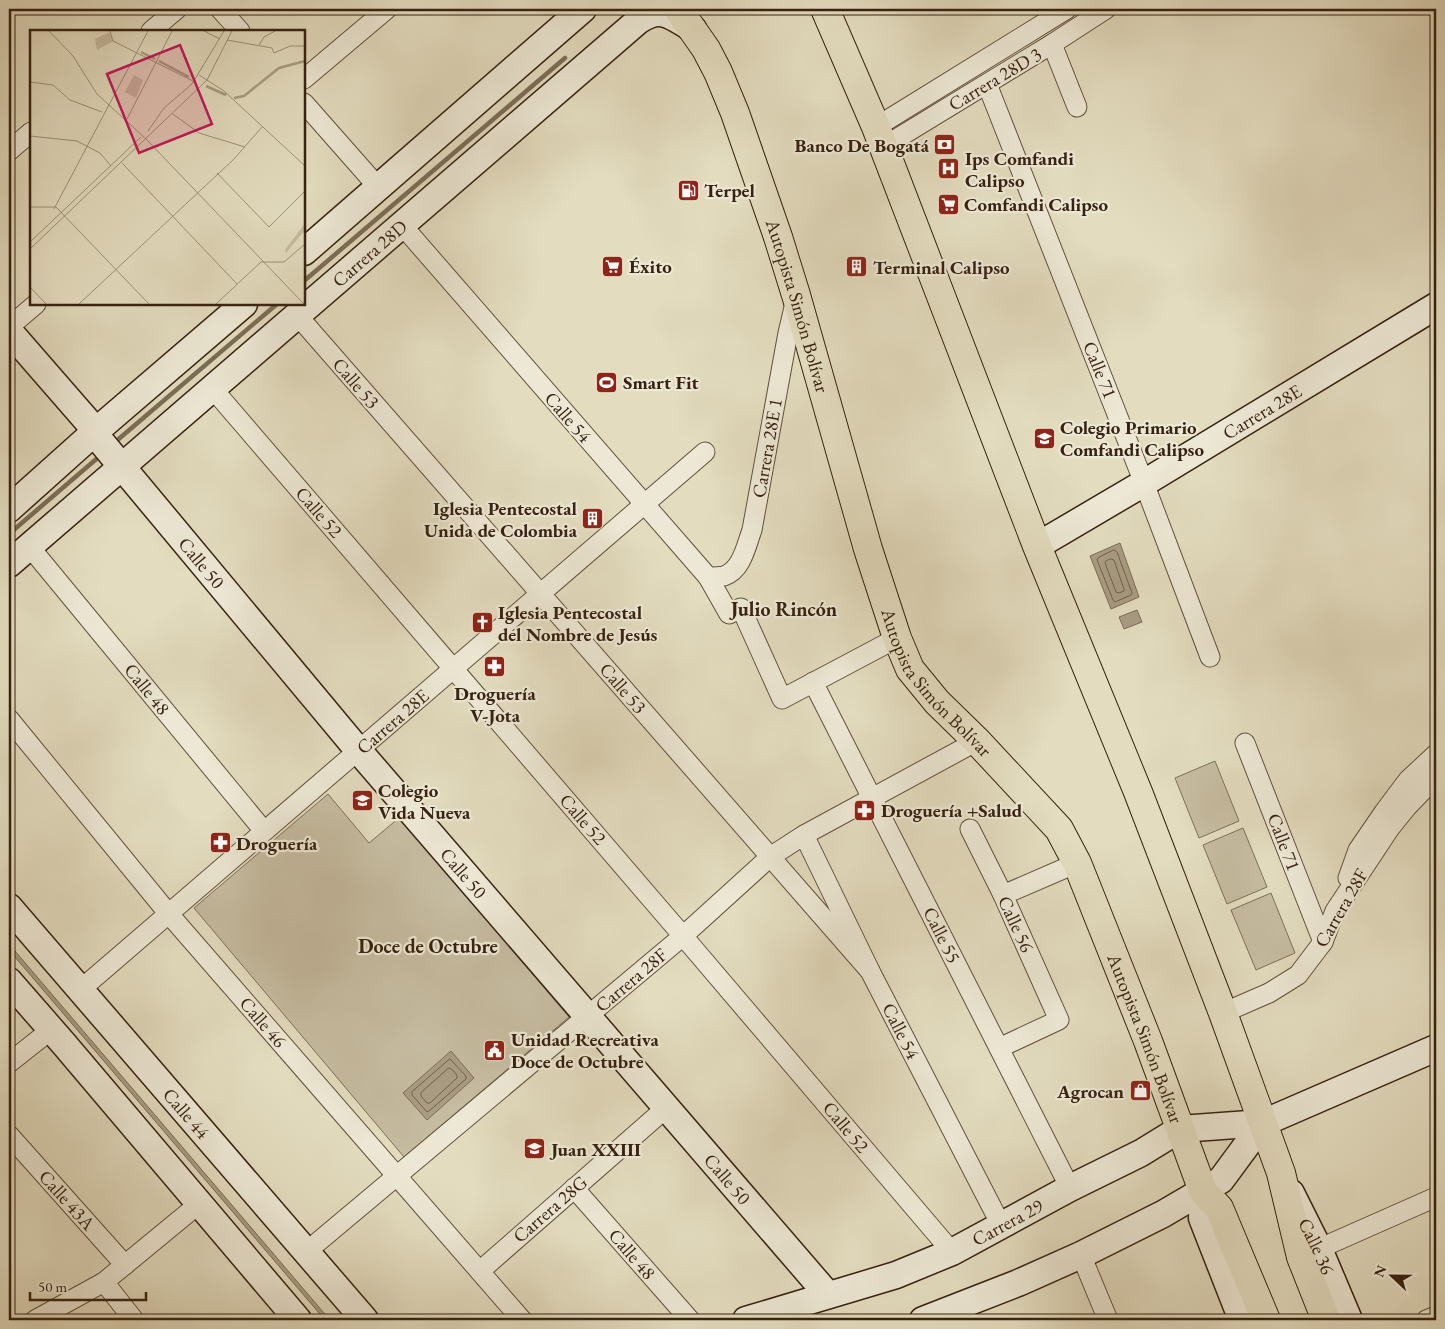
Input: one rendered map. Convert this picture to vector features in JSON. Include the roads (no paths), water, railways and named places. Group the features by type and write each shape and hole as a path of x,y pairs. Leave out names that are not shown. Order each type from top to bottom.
{"highway":[{"path":"825,9 880,137 1037,546 1134,783 1224,1013 1310,1253 1326,1320"},
{"name":"Autopista Simón Bolívar","path":"685,19 718,72 778,237 868,549 897,638 910,669 937,702 977,740 1059,829 1077,863 1148,1041 1203,1190 1219,1208 1266,1320"}],"street":[{"path":"152,30 177,9"},
{"path":"220,9 239,30"},
{"path":"305,78 387,9"},
{"path":"305,251 583,9"},
{"name":"Carrera 28D 3","path":"880,137 1067,9"},
{"name":"Carrera 28D 3","path":"880,137 987,84 1106,9"},
{"name":"Carrera 28D","path":"9,564 120,463 212,388 644,17 652,13 664,13 685,19"},
{"path":"1052,44 1077,107"},
{"name":"Calle 71","path":"987,84 1210,656"},
{"path":"305,104 378,187"},
{"path":"9,151 30,133"},
{"name":"Calle 54","path":"401,224 708,577 729,614 741,608 782,699 813,682"},
{"name":"Carrera 28E 1","path":"708,577 722,577 738,566 752,530 796,295"},
{"path":"9,327 35,305"},
{"path":"9,509 97,435 243,305"},
{"name":"Carrera 28E","path":"1037,546 1436,306"},
{"name":"Calle 53","path":"297,315 870,971"},
{"name":"Calle 50","path":"9,331 358,750 828,1295"},
{"name":"Calle 52","path":"212,388 952,1252"},
{"name":"Carrera 28E","path":"80,990 705,452"},
{"name":"Calle 48","path":"29,546 264,831"},
{"path":"813,682 897,638"},
{"name":"Calle 55","path":"813,682 1070,1188"},
{"name":"Calle 46","path":"9,719 168,913 522,1320"},
{"name":"Carrera 28F","path":"306,1252 683,936 770,857 804,835 977,740"},
{"name":"Calle 71","path":"1245,742 1323,942"},
{"path":"1335,911 1358,850 1408,780 1436,754"},
{"name":"Carrera 28F","path":"1224,1013 1269,994 1298,975 1323,942 1335,911 1390,828 1436,777"},
{"name":"Calle 56","path":"970,829 1003,895 1060,1020 999,1048"},
{"name":"Calle 54","path":"804,835 870,971 1001,1225"},
{"path":"1003,895 1077,863"},
{"name":"Calle 44","path":"9,907 365,1320"},
{"path":"9,981 52,1029 298,1320"},
{"path":"9,1063 52,1029"},
{"name":"Carrera 29","path":"746,1320 896,1275 952,1252 1070,1188 1141,1153 1180,1129 1263,1123 1436,1048"},
{"name":"Carrera 28G","path":"480,1271 666,1108"},
{"path":"925,1320 1018,1283 1081,1255 1163,1214 1221,1180 1263,1123"},
{"name":"Calle 43A","path":"9,1135 125,1265"},
{"name":"Calle 48","path":"574,1188 690,1320"},
{"path":"1203,1190 1202,1218 1242,1320"},
{"path":"1310,1253 1436,1197"},
{"path":"36,1320 104,1282 200,1204"},
{"name":"Calle 36","path":"1310,1253 1349,1320"},
{"path":"1081,1255 1108,1320"},
{"path":"104,1282 134,1320"},
{"path":"1426,1320 1436,1316"}],"water":[{"path":"1120,543 1139,597 1111,609 1090,556"},
{"path":"1137,610 1142,622 1124,629 1119,617"},
{"path":"9,944 330,1320 325,1320 9,950"},
{"path":"451,1051 474,1078 427,1120 403,1093"}],"waterway":[{"path":"305,280 565,58"},
{"path":"114,443 276,305"},
{"path":"9,534 101,455"}],"place":[{"name":"Banco De Bogatá","path":"945,145"},
{"name":"Ips Comfandi Calipso","path":"949,169"},
{"name":"Terpel","path":"688,190"},
{"name":"Comfandi Calipso","path":"948,204"},
{"name":"Éxito","path":"613,266"},
{"name":"Terminal Calipso","path":"857,267"},
{"name":"Smart Fit","path":"607,382"},
{"name":"Colegio Primario Comfandi Calipso","path":"1044,438"},
{"name":"Iglesia Pentecostal Unida de Colombia","path":"593,519"},
{"name":"Iglesia Pentecostal del Nombre de Jesús","path":"482,623"},
{"name":"Droguería V-Jota","path":"495,667"},
{"name":"Colegio Vida Nueva","path":"362,801"},
{"name":"Droguería +Salud","path":"865,810"},
{"name":"Droguería","path":"220,843"},
{"name":"Unidad Recreativa Doce de Octubre","path":"495,1050"},
{"name":"Agrocan","path":"1140,1091"},
{"name":"Juan XXIII","path":"535,1149"}],"district":[{"name":"Julio Rincón","path":"784,609"},
{"name":"Doce de Octubre","path":"428,946"}]}
